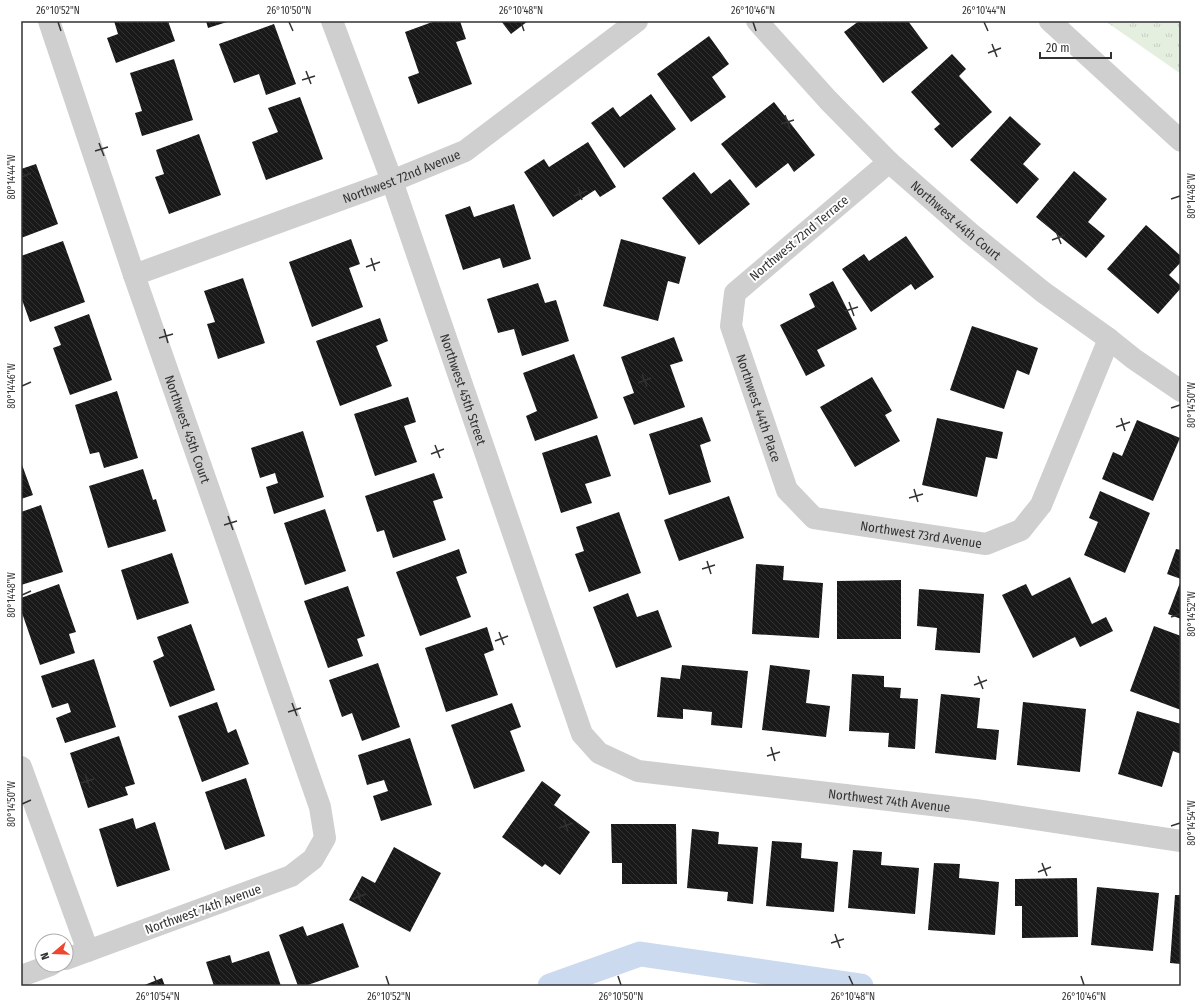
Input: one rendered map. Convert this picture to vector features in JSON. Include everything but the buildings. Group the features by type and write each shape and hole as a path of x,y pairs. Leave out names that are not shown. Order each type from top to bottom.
{"street":[{"name":"Northwest 45th Court","path":"49,21 134,275 320,807 325,838"},
{"name":"Northwest 45th Street","path":"332,21 392,182 582,734 600,753"},
{"name":"Northwest 72nd Avenue","path":"134,275 392,182 465,151 637,21"},
{"name":"Northwest 44th Court","path":"757,21 828,100 889,162 970,233 1037,287 1109,339 1134,360 1181,391"},
{"path":"1050,21 1181,141"},
{"name":"Northwest 72nd Terrace","path":"731,326 735,293 889,162"},
{"name":"Northwest 44th Place","path":"731,326 787,490"},
{"name":"Northwest 73rd Avenue","path":"787,490 814,518 986,544 1021,530 1041,505 1109,339"},
{"name":"Northwest 74th Avenue","path":"600,753 638,771 975,810 1181,840"},
{"path":"21,767 88,951"},
{"name":"Northwest 74th Avenue","path":"74,957 291,876 313,859 325,838"},
{"path":"21,976 34,971"}],"green space":[{"path":"1105,21 1181,21 1181,74"}],"waterway":[{"path":"550,986 640,954 861,986"}]}
